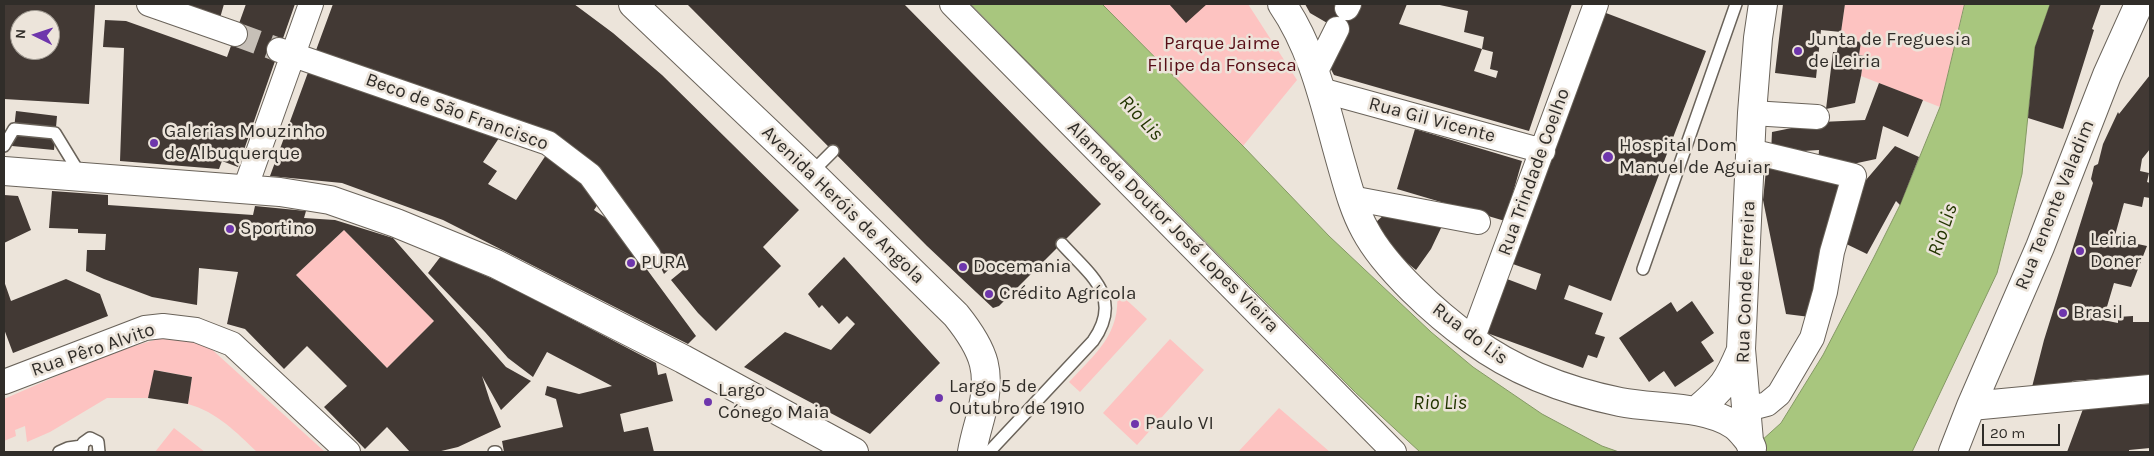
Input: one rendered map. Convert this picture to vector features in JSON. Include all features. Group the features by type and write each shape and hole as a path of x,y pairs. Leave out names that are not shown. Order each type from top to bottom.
{"street":[{"path":"149,4 235,34"},
{"path":"245,189 286,52 311,4"},
{"name":"Avenida Heróis de Angola","path":"633,4 811,173 956,315 979,346 985,364 987,384 981,418 972,448"},
{"name":"Alameda Doutor José Lopes Vieira","path":"952,4 1394,452"},
{"name":"Rua do Lis","path":"1282,4 1291,17 1318,81 1351,198 1364,230 1388,261 1444,318 1472,340 1515,367 1560,386 1644,406 1698,410 1733,424 1751,447"},
{"name":"Rua Trindade Coelho","path":"1472,340 1596,4"},
{"name":"Rua Conde Ferreira","path":"1751,447 1741,349 1752,113 1758,38 1763,4"},
{"name":"Rua Tenente Valadim","path":"1953,452 2040,247 2107,75 2139,4"},
{"path":"2127,30 2150,12"},
{"path":"1318,81 1344,14"},
{"name":"Beco de São Francisco","path":"286,52 548,143 590,175 649,256"},
{"name":"Rua Gil Vicente","path":"1318,81 1543,151"},
{"path":"1752,113 1817,117"},
{"path":"1748,409 1767,404 1779,394 1812,338 1825,292 1832,252 1854,176 1750,151"},
{"path":"4,171 245,189 330,200 396,223 496,264 683,359 826,445 854,452"},
{"path":"1351,198 1478,222"},
{"name":"Rua Pêro Alvito","path":"4,382 146,328 163,326 196,330 232,344 348,452"},
{"path":"1698,410 1721,389 1741,349"},
{"path":"1971,406 2150,389"}],"lane":[{"path":"1644,269 1736,4"},
{"path":"4,146 14,130 55,133 81,176"},
{"path":"811,173 833,151"},
{"path":"972,448 1093,341 1104,325 1106,307 1099,285 1062,244"},
{"path":"59,452 68,448 82,449 84,440 93,439 98,442 98,452"}],"green space":[{"name":"Parque Jaime Filipe da Fonseca","path":"1102,4 1248,4 1297,80 1243,146"},
{"path":"1845,4 1965,4 1940,107 1861,76 1864,56 1859,55 1861,42 1841,32"},
{"path":"344,230 434,321 387,368 296,275"},
{"path":"1117,291 1147,319 1080,392 1069,382 1097,352 1111,331 1117,306"},
{"path":"164,337 186,338 207,345 325,452 257,452 217,417 188,404 192,377 155,370 148,398 107,398 50,432 27,442 25,426 15,430 16,436 4,441 4,399 105,355"},
{"path":"1170,339 1204,370 1137,445 1103,413"},
{"path":"1279,408 1330,452 1238,452"},
{"path":"174,428 205,452 155,452"}],"water":[{"name":"Rio Lis","path":"971,4 1102,4 1329,236 1431,332 1473,367 1542,414 1602,446 1619,452 1420,452 1356,393"},
{"name":"Rio Lis","path":"1965,4 2050,4 2035,47 2022,174 1997,273 1912,452 1741,452 1750,451 1781,423 1823,355 1900,205 1940,107"}],"building":[{"path":"4,4 95,4 89,104 4,99"},
{"path":"181,4 224,4 220,18"},
{"path":"246,4 295,4 238,167 222,161 219,169 120,161 124,48 103,47 105,20 126,21 227,57"},
{"path":"333,4 574,4 613,33 662,75 799,210 763,247 781,266 716,331 698,313 671,280 688,266 681,258 664,274 653,252 536,133 315,53"},
{"path":"687,4 904,4 1101,204 999,306 993,308 927,246"},
{"path":"1169,4 1207,4 1186,23"},
{"path":"1305,4 1407,4 1399,24 1482,49 1484,37 1464,32 1468,11 1435,4 1572,4 1529,131 1334,75 1327,62 1341,31 1310,13","holes":["1482,49 1493,52 1490,69 1498,71 1496,78 1474,71"]},
{"name":"Junta de Freguesia de Leiria","path":"1783,4 1845,4 1841,32 1821,30 1816,78 1775,73"},
{"path":"2050,4 2101,4 2063,129 2028,118 2035,47"},
{"name":"Hospital Dom Manuel de Aguiar","path":"1606,13 1706,51 1611,301 1569,285 1564,299 1603,313 1595,334 1605,337 1597,358 1588,355 1583,368 1487,333 1507,279 1536,290 1541,274 1510,263"},
{"path":"1839,39 1861,42 1859,55 1864,56 1861,76 1855,103 1826,109 1833,52 1837,52"},
{"path":"310,67 501,135 483,162 497,171 488,184 516,200 548,152 600,201 594,210 612,222 696,336 688,344 443,220 342,183 270,176"},
{"path":"2150,75 2150,149 2142,159 2140,171 2149,173 2147,182 2150,183 2150,198 2144,197 2142,207 2124,203 2114,239 2147,246 2131,287 2114,283 2103,320 2118,323 2118,317 2133,316 2133,322 2150,322 2150,375 2072,381 2070,390 2032,387 2044,340 2093,183 2091,179 2094,166 2098,164 2103,144 2118,112 2119,114"},
{"path":"1879,83 1923,100 1908,137 1883,126 1876,159 1848,165 1818,164 1819,150 1771,153 1772,132 1821,122 1865,120"},
{"path":"16,111 57,116 54,150 12,146"},
{"path":"1415,129 1522,161 1505,221 1397,189"},
{"path":"1895,146 1919,157 1900,205 1896,201 1867,254 1838,240 1854,194"},
{"path":"1767,160 1847,181 1810,317 1786,314 1763,200"},
{"path":"52,191 108,195 108,205 253,215 255,206 306,211 304,218 335,220 393,238 506,367 531,381 501,410 482,376 501,427 458,447 437,452 410,452 387,427 365,449 324,407 347,386 307,346 284,369 245,329 227,324 238,272 199,268 197,305 152,297 86,271 87,250 105,250 106,234 78,233 78,229 49,228","holes":["344,230 434,321 387,368 296,275"]},
{"path":"4,195 18,196 31,230 4,243"},
{"path":"1385,214 1442,226 1431,249 1416,270 1396,254 1376,222"},
{"path":"441,256 509,286 656,363 658,375 666,373 673,401 620,414 624,432 648,427 654,452 504,452 502,441 563,427 556,399 545,395 547,386 579,394 612,386 547,352 533,377 508,358 428,273"},
{"path":"844,257 940,363 870,434 744,367 785,332 831,350 855,324 847,316 839,324 822,305 819,308 808,294"},
{"path":"66,279 100,294 108,316 13,353 4,329 4,281 11,301"},
{"path":"1692,301 1714,333 1701,342 1714,361 1675,387 1664,371 1649,382 1619,338 1671,302 1677,312"},
{"path":"154,370 192,377 188,404 148,398"},
{"path":"2150,404 2150,448 2129,450 2129,452 2067,452 2083,409"}],"tunnel":[{"path":"235,34 279,50"}],"place":[{"name":"Junta de Freguesia de Leiria","path":"1798,51"},
{"name":"Galerias Mouzinho de Albuquerque","path":"154,143"},
{"name":"Hospital Dom Manuel de Aguiar","path":"1608,157"},
{"name":"Sportino","path":"230,229"},
{"name":"Leiria Doner","path":"2080,251"},
{"name":"PURA","path":"631,263"},
{"name":"Docemania","path":"963,267"},
{"name":"Crédito Agrícola","path":"989,294"},
{"name":"Brasil","path":"2063,313"},
{"name":"Largo 5 de Outubro de 1910","path":"939,398"},
{"name":"Largo Cónego Maia","path":"708,402"},
{"name":"Paulo VI","path":"1135,424"}]}
